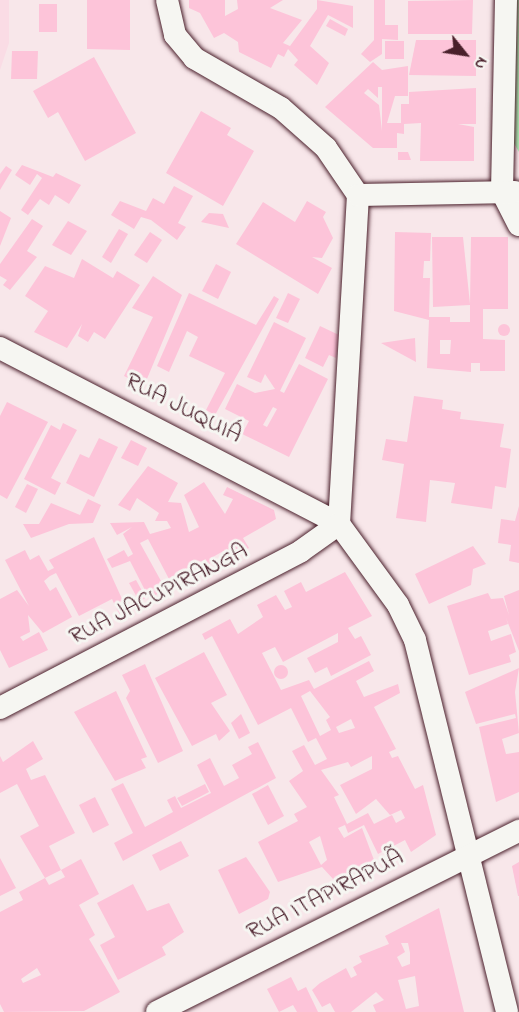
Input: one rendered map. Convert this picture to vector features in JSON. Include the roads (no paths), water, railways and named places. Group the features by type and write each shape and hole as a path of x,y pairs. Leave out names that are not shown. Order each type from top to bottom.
{"street":[{"path":"167,0 175,35 194,58 281,108 326,148 358,195 339,524 398,604 415,640 471,854 507,1012"},
{"path":"506,0 512,41 511,192 519,225"},
{"path":"358,195 511,192"},
{"name":"RUA JUQUIÁ","path":"0,348 339,524"},
{"name":"RUA JACUPIRANGA","path":"0,708 301,551 339,524"},
{"name":"RUA ITAPIRAPUÃ","path":"157,1012 519,831"}]}
